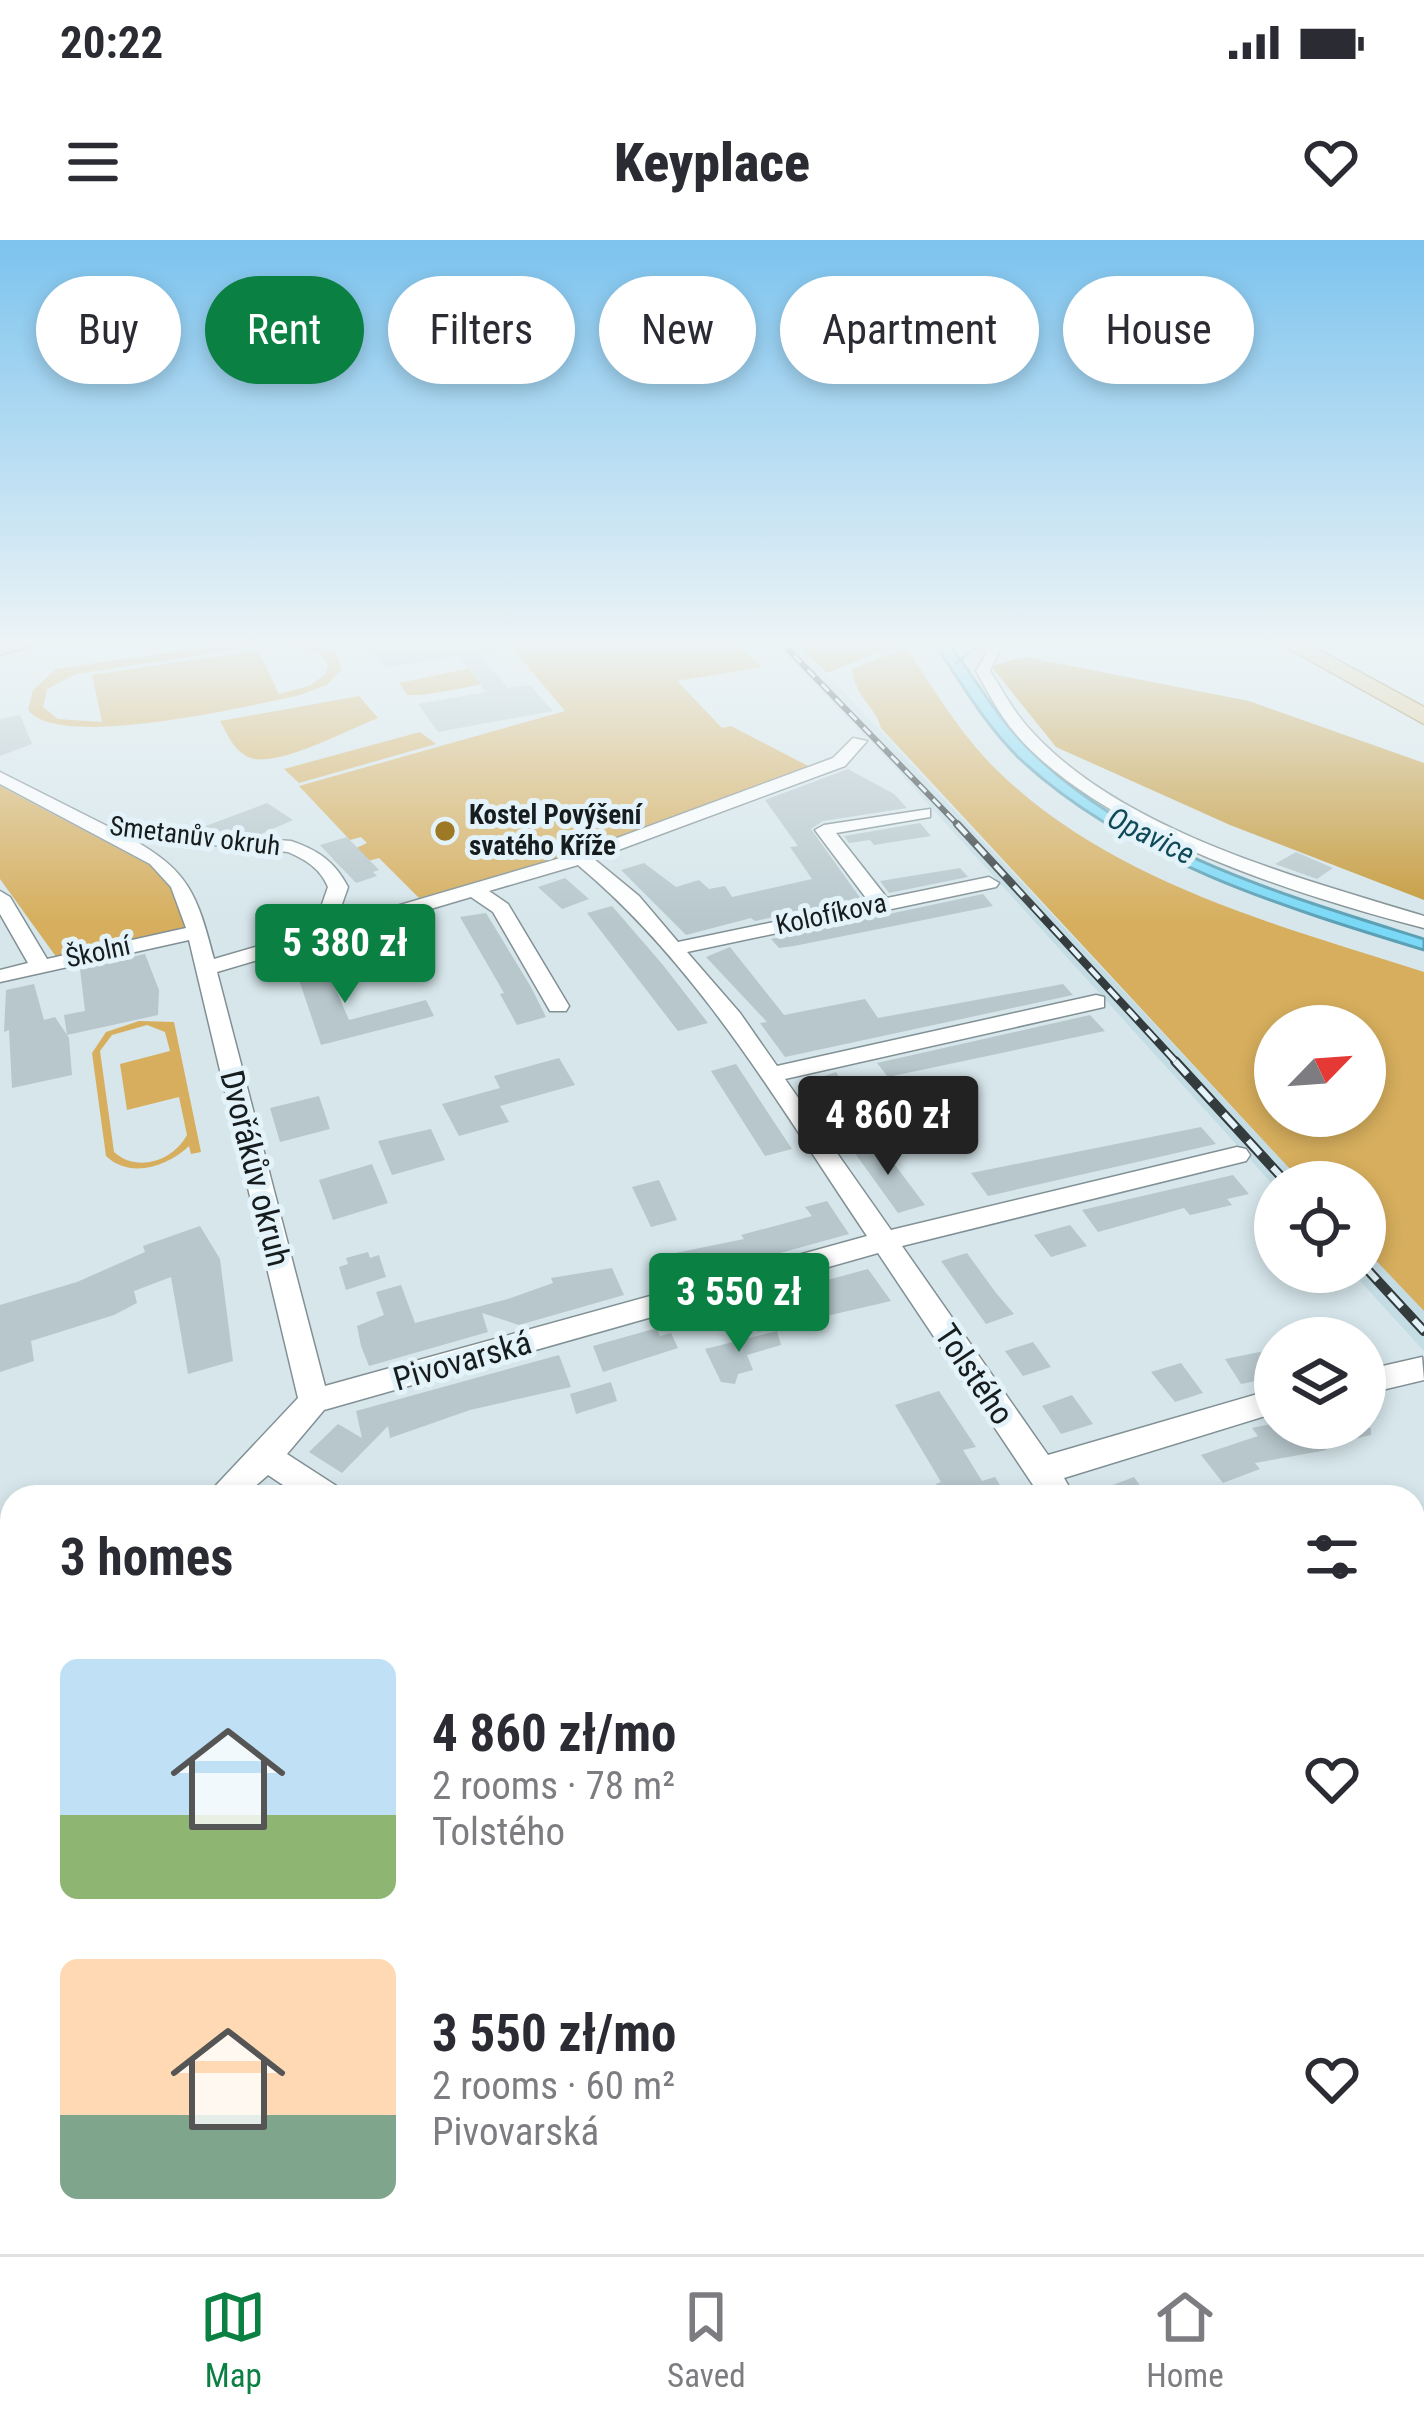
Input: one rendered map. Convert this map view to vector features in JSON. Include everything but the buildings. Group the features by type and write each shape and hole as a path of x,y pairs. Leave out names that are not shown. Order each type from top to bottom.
{"street":[{"path":"1026,735 1102,796 1277,877 1424,922"},
{"path":"204,969 580,857 839,762 859,741"},
{"name":"Smetanův okruh","path":"0,777 108,830 291,847 315,857 329,868 338,887 323,930"},
{"path":"880,903 824,830 925,813"},
{"name":"Dvořákův okruh","path":"108,830 170,872 180,885 197,932 314,1401"},
{"name":"Tolstého","path":"580,857 632,900 732,1018 1050,1484"},
{"name":"Kolofíkova","path":"674,949 989,883"},
{"path":"472,889 501,908 558,1006"},
{"path":"0,897 39,964"},
{"name":"Školní","path":"0,976 197,932"},
{"path":"769,1075 1096,1002"},
{"name":"Pivovarská","path":"314,1401 885,1241 1237,1155"},
{"path":"1386,1377 1422,1369"},
{"path":"234,1485 266,1457 314,1401"},
{"path":"1050,1484 1254,1409"},
{"path":"266,1457 309,1485"}],"shaded area":[{"path":"228,735 339,735 263,759 245,755"},
{"path":"409,735 424,735 436,744 299,783 284,769"},
{"path":"480,735 748,735 810,767 555,860 419,898 379,858 342,868 333,859 367,843 361,837 350,840 299,786"},
{"path":"864,735 884,735 1254,1131 1254,1137 1260,1137 1282,1161 1254,1164"},
{"path":"887,735 967,735 1032,801 1135,867 1249,915 1424,972 1424,1311 1386,1271 1386,1161 1283,1161 1260,1137 1386,1137 1386,1005 1254,1005 1254,1130"},
{"path":"1046,735 1345,735 1424,763 1424,900 1230,825 1056,747"},
{"path":"0,786 151,866 174,892 187,931 57,958 0,879"},
{"path":"139,1021 174,1022 201,1152 191,1154 189,1146 148,1168 126,1167 106,1156 92,1053 106,1032","holes":["147,1025 165,1032 170,1051 120,1064 127,1110 179,1097 187,1135 164,1157 133,1162 114,1152 100,1051 112,1035"]},
{"path":"1386,1271 1424,1311 1424,1351 1371,1293 1386,1293"}],"water":[{"path":"999,735 1016,735 1065,781 1111,814 1211,866 1424,939 1424,950 1264,898 1159,853 1063,794"}],"railway":[{"path":"871,735 960,827"},
{"path":"957,824 1178,1064"},
{"path":"1175,1061 1267,1161"},
{"path":"1386,1290 1424,1331"}],"place":[{"name":"Kostel Povýšení svatého Kříže","path":"445,831"}],"water label":[{"name":"Opavice","path":"1151,836"}]}
